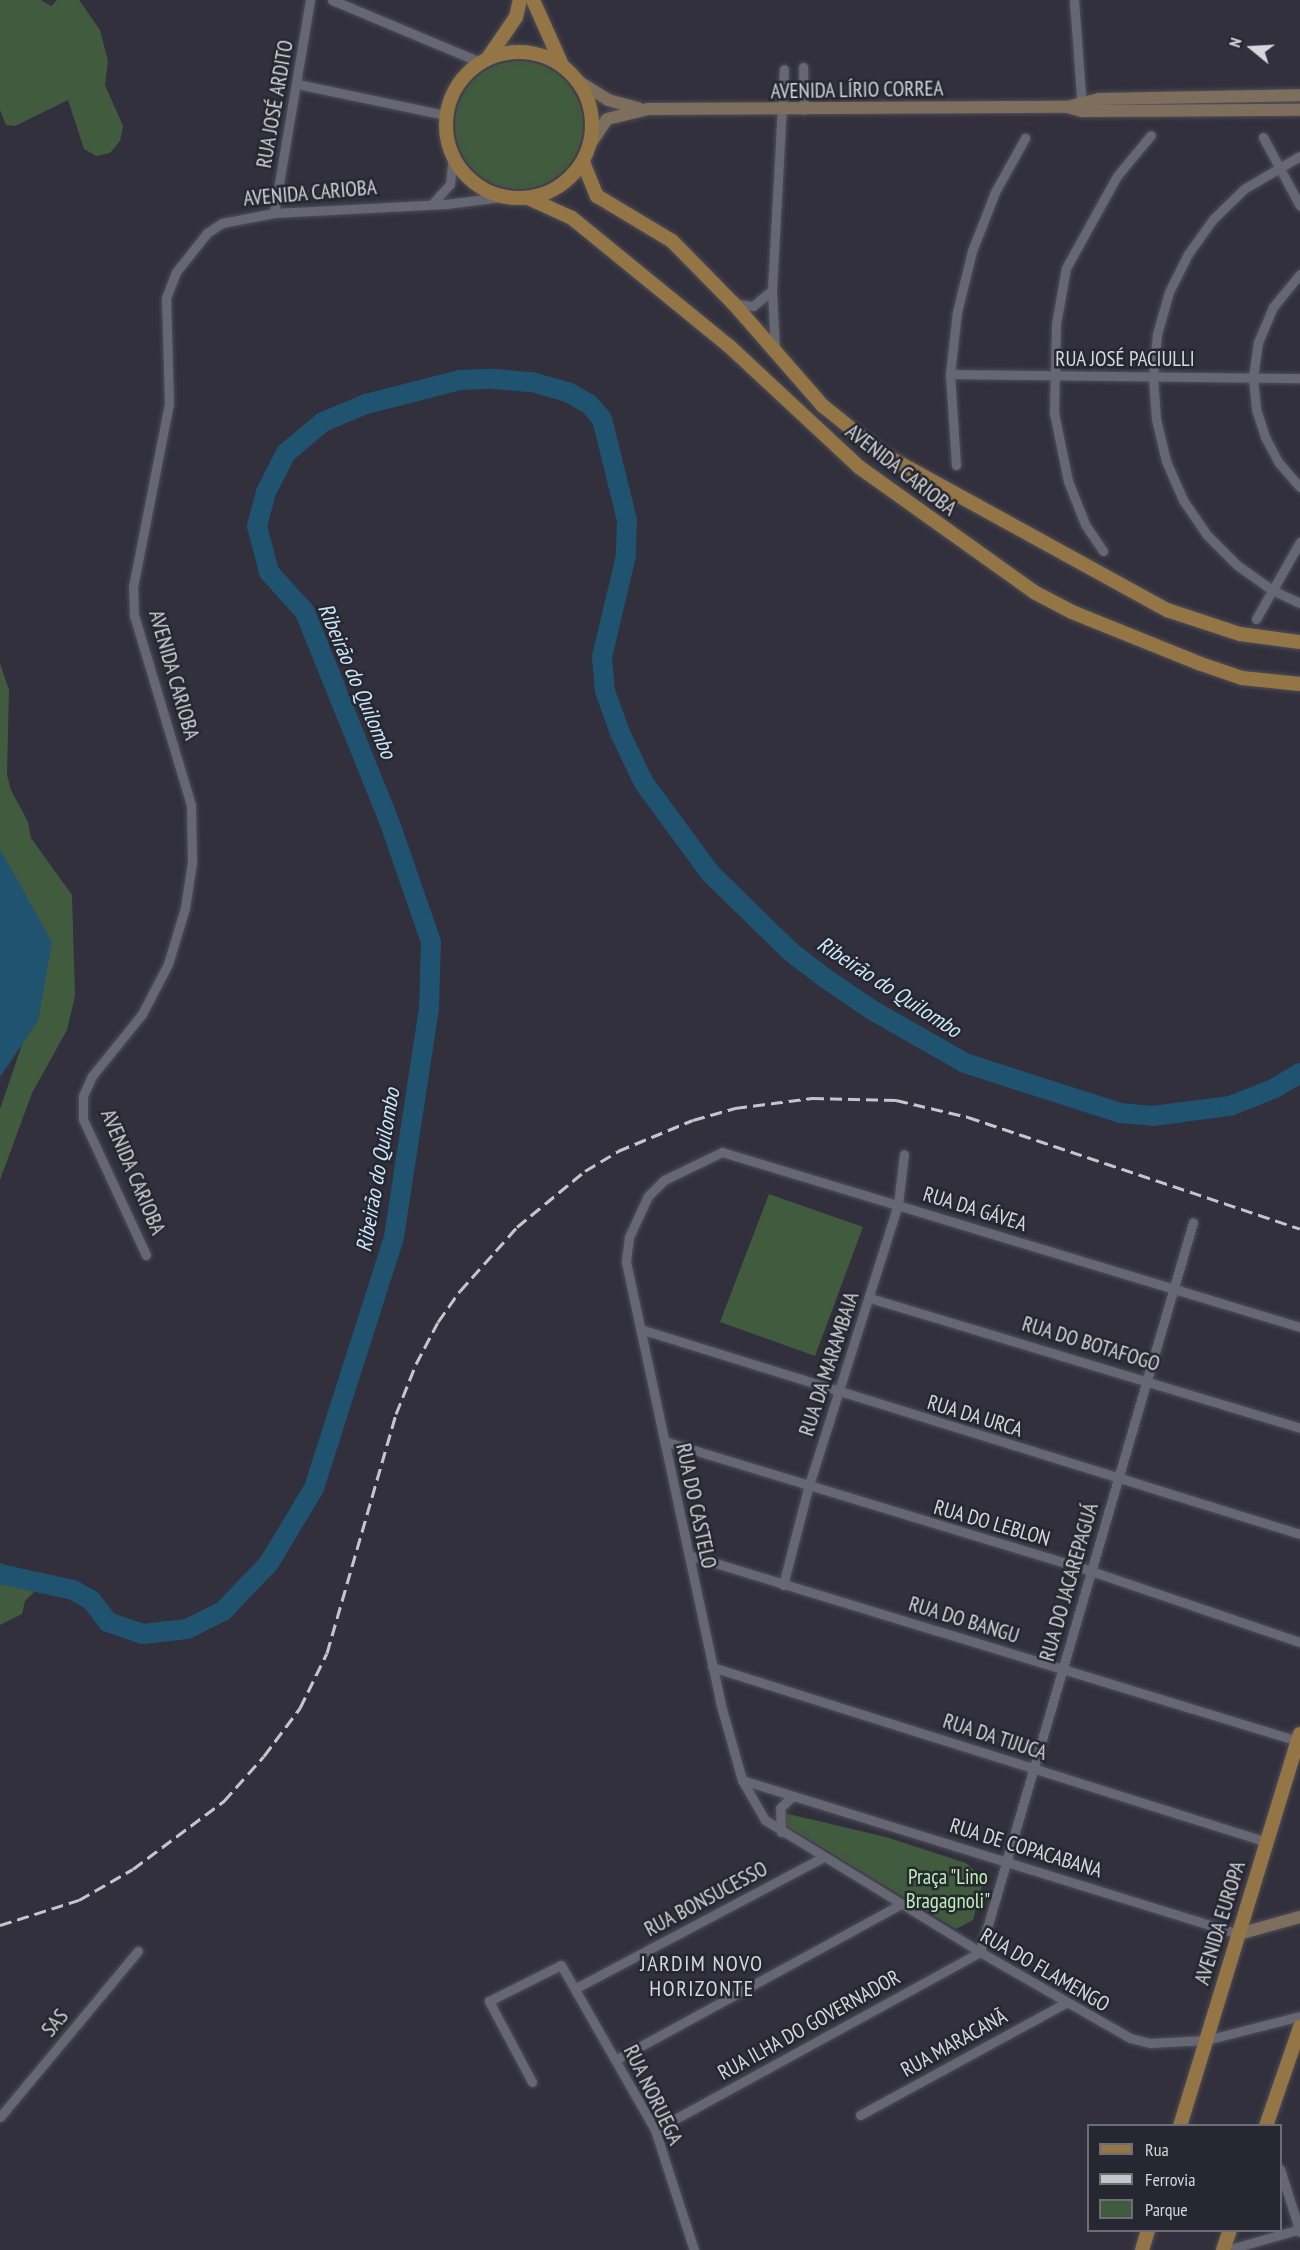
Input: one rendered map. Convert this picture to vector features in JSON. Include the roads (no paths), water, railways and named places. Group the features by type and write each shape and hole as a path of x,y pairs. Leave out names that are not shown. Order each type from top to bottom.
{"main road":[{"path":"520,0 516,17 484,60 457,85 446,115 446,137 453,157 473,182 502,197 528,198 550,192 568,179 583,162 590,146 592,123 589,101 578,81 562,65 533,0"},
{"path":"484,60 526,51 562,65"},
{"name":"AVENIDA LÍRIO CORREA","path":"578,81 608,100 648,109 783,111 1067,107 1300,95"},
{"name":"AVENIDA LÍRIO CORREA","path":"1082,106 1300,110"},
{"name":"AVENIDA LÍRIO CORREA","path":"590,146 607,119 648,109"},
{"name":"AVENIDA CARIOBA","path":"583,162 597,196 672,241 733,303 847,428 921,478 1167,610 1240,634 1300,642"},
{"name":"AVENIDA CARIOBA","path":"528,198 565,213 604,242 738,354 834,446 1014,579 1072,612 1200,664 1242,678 1300,684"},
{"name":"AVENIDA EUROPA","path":"1181,2124 1299,1739"},
{"path":"1239,1934 1300,1917"},
{"path":"1266,2124 1300,2027"},
{"path":"1142,2250 1147,2232"},
{"path":"1225,2250 1230,2232"}],"street":[{"name":"RUA JOSÉ ARDITO","path":"274,213 310,0"},
{"path":"332,0 484,60"},
{"path":"1074,0 1082,106"},
{"path":"803,67 804,110"},
{"path":"776,350 772,290 784,69"},
{"path":"297,84 446,115"},
{"path":"1103,550 1084,524 1068,481 1054,413 1056,324 1066,268 1117,176 1151,135"},
{"path":"1263,137 1300,206"},
{"path":"956,465 950,374 957,312 972,251 995,192 1025,138"},
{"path":"1300,156 1279,165 1244,189 1220,212 1188,254 1169,292 1157,334 1153,377 1155,419 1166,461 1183,500 1215,543 1237,565 1272,590 1300,603"},
{"path":"430,205 441,199 450,184 453,157"},
{"name":"AVENIDA CARIOBA","path":"146,1255 83,1119 83,1108 92,1076 142,1014 168,964 185,908 192,862 191,805 134,615 133,586 169,404 166,298 176,272 207,233 222,223 274,213 430,205 502,197"},
{"path":"1300,274 1273,307 1258,342 1253,379 1256,409 1265,437 1279,463 1300,487"},
{"path":"733,303 753,306 772,290"},
{"name":"RUA JOSÉ PACIULLI","path":"950,374 1300,378"},
{"path":"1256,619 1300,542"},
{"name":"RUA DA GÁVEA","path":"648,1196 664,1180 722,1152 1300,1327"},
{"name":"RUA DA MARAMBAIA","path":"783,1585 808,1488 898,1204 904,1154"},
{"name":"RUA DO CASTELO","path":"648,1196 629,1237 626,1262 712,1667 742,1780 765,1820"},
{"name":"RUA DO JACAREPAGUÁ","path":"980,1952 1194,1222"},
{"name":"RUA DO BOTAFOGO","path":"870,1298 1300,1428"},
{"name":"RUA DA URCA","path":"640,1329 1300,1534"},
{"name":"RUA DO LEBLON","path":"664,1441 808,1488 1091,1571 1300,1642"},
{"name":"RUA DO BANGU","path":"688,1555 1299,1739"},
{"name":"RUA DA TIJUCA","path":"712,1667 1267,1842"},
{"name":"RUA DE COPACABANA","path":"742,1780 1239,1934"},
{"path":"781,1832 777,1822 780,1808 793,1796"},
{"name":"RUA DO FLAMENGO","path":"765,1820 822,1858 1065,2003 1140,2042 1206,2040 1300,2016"},
{"name":"RUA BONSUCESSO","path":"576,1988 822,1858"},
{"path":"617,2060 901,1904"},
{"name":"SAS","path":"0,2117 138,1951"},
{"name":"RUA ILHA DO GOVERNADOR","path":"655,2130 980,1952"},
{"name":"RUA NORUEGA","path":"532,2082 489,2001 561,1965 655,2130 694,2250"},
{"name":"RUA MARACANÃ","path":"860,2115 1065,2003"},
{"path":"1225,2250 1300,2230 1282,2172"}],"water":[{"path":"0,849 52,942 38,1021 0,1077"}],"waterway":[{"name":"Ribeirão do Quilombo","path":"0,1574 73,1590 91,1600 108,1622 143,1634 187,1629 223,1611 269,1563 314,1488 394,1237 429,1009 431,942 389,821 305,612 269,572 257,526 266,492 286,453 323,422 366,404 460,380 494,379 532,382 568,392 589,404 602,419 627,520 626,556 602,657 605,691 620,733 644,783 710,873 791,952 825,978 872,1010 965,1063 1120,1113 1153,1116 1230,1106 1275,1088 1300,1073"}],"railway":[{"path":"0,1925 79,1900 133,1869 224,1801 264,1756 300,1708 327,1653 396,1414 416,1364 438,1322 460,1291 517,1227 585,1171 618,1151 693,1120 735,1108 812,1098 896,1100 968,1117 1300,1229"}],"district":[{"name":"JARDIM NOVO HORIZONTE","path":"702,1976"}],"park label":[{"name":"Praça \"Lino Bragagnoli\"","path":"948,1889"}]}
